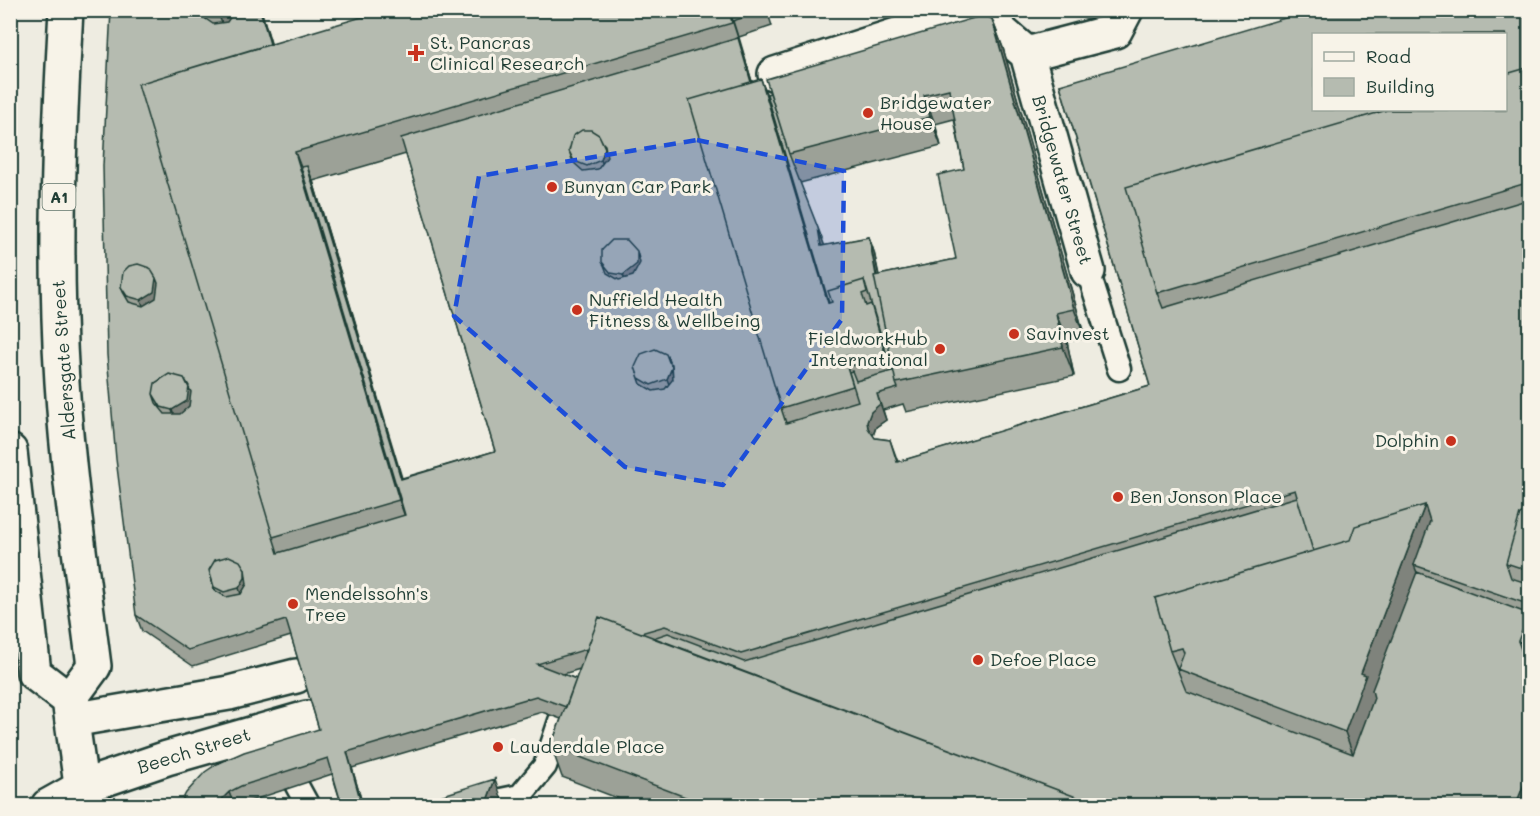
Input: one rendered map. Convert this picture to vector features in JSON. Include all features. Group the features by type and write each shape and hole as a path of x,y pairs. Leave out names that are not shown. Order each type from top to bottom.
{"main road":[{"name":"Aldersgate Street","path":"66,10 59,149 58,282 62,383 94,666 70,710"},
{"path":"776,74 976,10 1027,54 1115,31 1126,10"},
{"name":"Bridgewater Street","path":"1027,54 1088,271"},
{"path":"10,451 34,673 70,710 83,796"},
{"path":"70,710 229,693 296,676"},
{"name":"Beech Street","path":"48,806 83,796 166,758 270,738 307,718"}],"lane":[{"name":"Bridgewater Street","path":"1088,271 1119,369"},
{"path":"472,806 520,796 545,766 560,721"},
{"path":"296,784 308,806"}],"highlighted area":[{"path":"697,140 844,171 842,319 723,485 625,467 454,316 479,176"}],"building":[{"path":"111,10 201,10 203,17 213,24 227,22 235,10 260,10 270,44 138,84 278,553 405,515 301,167 307,166 401,479 495,451 401,138 738,38 751,82 689,100 786,423 858,401 849,372 852,371 856,381 892,371 864,280 828,291 832,302 829,303 767,94 770,93 789,154 818,228 821,246 869,237 876,275 874,276 898,388 877,394 880,404 871,412 867,422 875,438 890,440 897,462 1150,386 1060,85 1312,10 1530,10 1530,67 1507,74 1507,33 1312,33 1312,111 1384,111 1126,187 1163,308 1530,199 1530,508 1520,514 1506,563 1511,578 1530,584 1530,605 1414,565 1430,521 1425,505 1355,526 1350,540 1313,551 1295,490 741,654 665,626 641,633 599,617 587,649 537,664 576,679 566,707 536,696 347,752 362,806 342,806 328,758 241,786 229,792 215,806 179,806 186,793 205,772 217,764 244,752 319,729 286,620 188,650 136,615 116,459 107,355 103,166","holes":["582,130 591,130 599,135 605,145 607,157 598,169 583,171 573,162 569,151 573,136","612,240 627,240 637,251 640,263 633,276 619,280 607,273 602,262 602,250","138,264 150,268 158,283 156,298 143,306 129,302 121,287 123,272 129,266","655,349 666,354 672,364 673,379 665,389 653,391 641,384 635,367 641,354","169,374 184,378 191,392 189,406 180,414 165,414 156,403 153,394 155,383","229,556 240,561 245,569 247,584 241,594 226,597 214,590 209,570 215,560"]},
{"path":"202,10 230,10 230,12 220,18 211,18 203,14"},
{"path":"363,10 385,10 365,17"},
{"path":"385,10 729,10 732,23 295,152 399,500 273,537 138,84"},
{"path":"730,10 765,10 733,21"},
{"path":"984,15 992,19 1074,309 1056,313 1063,347 896,383 874,276 956,259 938,175 964,169 949,89 924,95 930,117 789,154 766,79"},
{"path":"1530,67 1530,182 1157,293 1126,187 1384,111 1507,111 1507,74"},
{"path":"761,79 828,303 832,302 828,291 864,280 867,292 862,294 866,306 871,304 886,356 851,366 848,355 844,357 853,386 781,408 689,100"},
{"path":"582,130 591,130 599,135 605,148 601,160 587,166 574,161 569,151 573,136"},
{"path":"612,240 627,240 637,251 637,264 623,275 611,273 602,262 602,250"},
{"path":"138,264 150,268 156,278 154,292 141,300 127,296 121,287 123,272 129,266"},
{"path":"655,349 666,354 672,367 667,379 651,385 639,378 635,367 641,354"},
{"path":"169,374 184,378 189,386 187,401 172,410 161,407 153,394 155,383"},
{"name":"Defoe Place","path":"1297,497 1313,551 1155,598 1170,651 1186,691 1353,754 1374,698 1372,690 1417,572 1529,614 1518,641 1526,663 1530,665 1530,769 1516,804 1522,806 1100,806 653,638 668,633 744,662"},
{"path":"1425,505 1361,673 1366,675 1345,732 1178,669 1184,653 1182,648 1170,651 1155,598 1350,540 1355,526"},
{"path":"1530,508 1530,571 1506,563 1520,514"},
{"path":"229,556 240,561 245,569 245,578 239,588 224,592 214,587 209,570 215,560"},
{"path":"1530,613 1530,645 1518,641"},
{"path":"599,617 1100,806 709,806 551,746"},
{"path":"495,779 485,806 408,806"}],"place":[{"name":"St. Pancras Clinical Research","path":"416,53"},
{"name":"Bridgewater House","path":"868,113"},
{"name":"Bunyan Car Park","path":"552,187"},
{"name":"Nuffield Health Fitness & Wellbeing","path":"577,310"},
{"name":"Savinvest","path":"1014,334"},
{"name":"FieldworkHub International","path":"940,349"},
{"name":"Dolphin","path":"1451,441"},
{"name":"Ben Jonson Place","path":"1118,497"},
{"name":"Mendelssohn's Tree","path":"293,604"},
{"name":"Defoe Place","path":"978,660"},
{"name":"Lauderdale Place","path":"498,747"}]}
